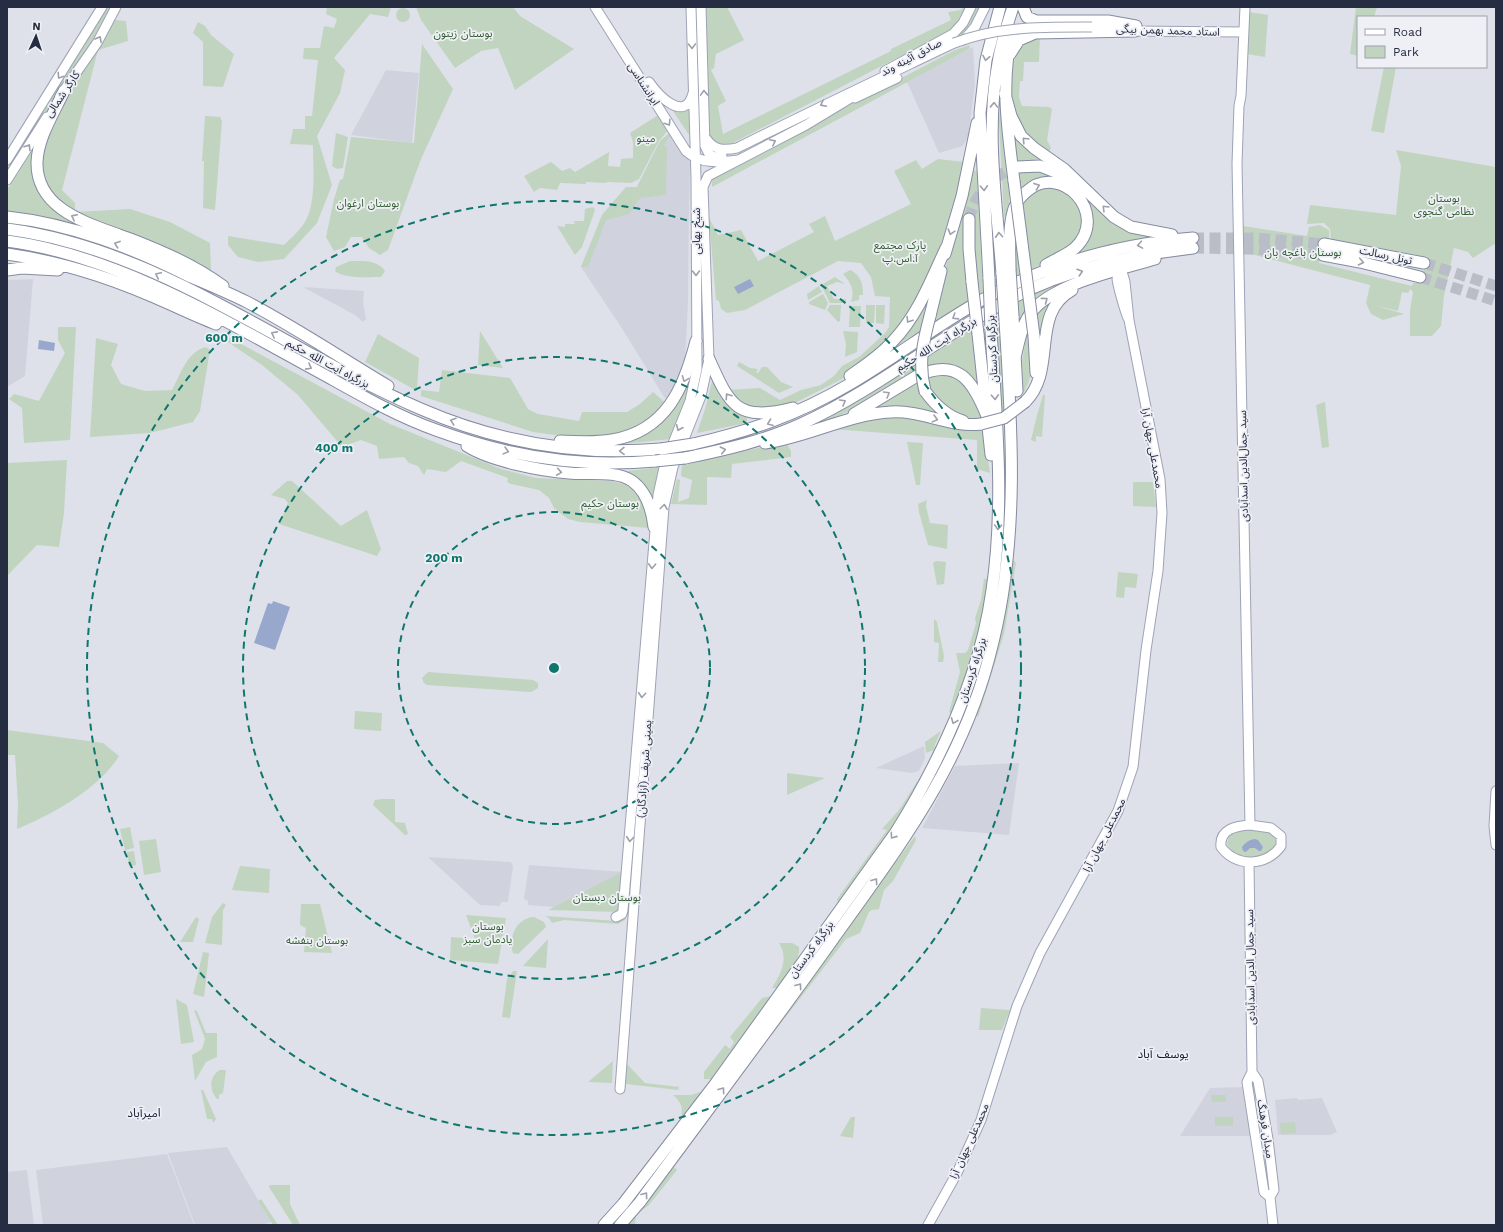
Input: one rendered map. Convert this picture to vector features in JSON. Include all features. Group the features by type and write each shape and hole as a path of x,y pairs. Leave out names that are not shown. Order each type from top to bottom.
{"highway":[{"path":"991,36 990,19 993,7"},
{"name":"بزرگراه کردستان","path":"604,1225 623,1204 716,1083 896,832 941,752 961,706 985,626 994,578 999,493 980,113 984,74 991,36 1000,7"},
{"name":"بزرگراه کردستان","path":"620,1225 640,1202 900,847 949,765 987,668 998,620 1011,532 1009,318 1006,272 993,143 994,97 997,64 1013,7"},
{"path":"1018,7 1007,59 1005,94 1006,118 1034,336 1036,369 1025,402"},
{"path":"1023,7 1027,17 1036,21 1108,21 1136,28"},
{"path":"1035,34 1031,26 1036,21"},
{"path":"1007,59 1019,40 1035,34 1136,28"},
{"path":"64,91 43,135 38,156 38,177 52,201 72,216 164,253 210,277 247,302 395,390 421,409"},
{"path":"1005,94 1013,122 1021,136 1034,148 1064,169 1114,217 1131,227 1193,243"},
{"path":"980,113 962,196 946,248 921,354 922,380 925,391 939,408 947,414 961,420 984,420"},
{"path":"1017,167 1036,166 1046,168 1072,179 1088,191"},
{"path":"998,292 1018,279 1066,254 1078,244 1086,231 1088,218 1084,205 1072,190 1054,183 1041,184 1029,189 1018,201 1013,211 1011,222 1006,272"},
{"path":"7,217 55,225 117,243 247,302"},
{"path":"969,219 969,253 978,334 984,420 993,479 999,493"},
{"name":"بزرگراه آیت الله حکیم","path":"7,229 48,236 78,244 154,273 380,390 421,409 470,427 516,440 559,448 618,451 665,449 693,444 770,424 816,402 867,374 980,301 1042,272 1099,254 1145,244 1193,243"},
{"name":"بزرگراه آیت الله حکیم","path":"7,241 57,251 113,268 210,314 372,401 420,424 458,437 514,453 543,459 619,464 656,461 683,454 738,447 800,424 830,409 960,328 1030,290 1111,262 1193,243"},
{"path":"1015,358 1022,331 1033,309 1054,293 1193,243"},
{"path":"709,359 729,398 750,413 769,413 816,402 880,355 897,338 921,301 946,248"},
{"name":"تونل رسالت","path":"1420,277 1360,262 1323,249 1424,263"},
{"path":"7,254 43,261 88,274 153,297 200,318 250,336"},
{"path":"7,270 34,268 88,274"},
{"path":"738,447 792,438 868,415 893,411 915,414 957,424 1004,418 1025,402 1034,391 1042,374 1046,325 1051,311 1063,296 1090,280"},
{"path":"1009,318 1015,358 1017,456 1011,474"},
{"path":"470,427 537,438 578,442 612,440 632,434 652,422 675,398 686,378 696,341"},
{"path":"828,426 863,410 917,376 927,371 941,369 959,373 973,385 984,420"},
{"path":"458,437 468,447 525,466 569,473 608,475 626,478 635,484 644,494 654,527"}],"main road":[{"name":"کارگر شمالی","path":"7,160 102,7"},
{"name":"کارگر شمالی","path":"7,180 64,91 97,43 116,7"},
{"path":"110,18 120,7"},
{"name":"ایرانشناسی","path":"595,7 686,151 695,158"},
{"name":"ایرانشناسی","path":"602,7 613,35 660,96 672,105 682,106 691,100 694,90"},
{"name":"شیخ بهایی","path":"665,449 693,391 697,368 696,178 691,7"},
{"path":"702,7 704,116 701,151 695,158 711,162 738,160"},
{"name":"صادق آئینه وند","path":"708,176 806,125 842,99 953,34 962,23 971,7"},
{"path":"954,46 976,27 985,7"},
{"name":"سید جمال‌الدین اسدآبادی","path":"1240,7 1241,29 1237,96 1239,106 1237,220 1250,825"},
{"name":"سید جمال‌الدین اسدآبادی","path":"1241,29 1245,7"},
{"name":"استاد محمد بهمن بیگی","path":"954,46 980,34 1002,30 1044,27 1241,29"},
{"name":"صادق آئینه وند","path":"704,116 705,135 712,146 719,150 737,148 802,116 842,99 885,77 954,46"},
{"name":"صادق آئینه وند","path":"842,99 863,96 954,46"},
{"path":"802,116 806,125"},
{"path":"696,178 699,170 703,167 707,170 708,176"},
{"name":"شیخ بهایی","path":"683,454 701,396 709,359 703,187 708,176"},
{"name":"محمدعلی جهان آرا","path":"930,1221 956,1173 981,1120 1017,1006 1040,953 1118,811 1133,767 1146,650 1158,571 1162,513 1160,479 1129,320"},
{"name":"یمینی شریف (آزادگان)","path":"616,917 622,914 623,910 650,594 654,527 665,449"},
{"name":"یمینی شریف (آزادگان)","path":"618,1089 628,928 664,508 670,479 683,454"},
{"path":"1496,791 1494,826 1496,845"},
{"path":"1250,825 1265,827 1276,831 1281,836 1282,841 1278,850 1268,858 1249,862 1228,854 1221,847 1221,842 1225,832 1231,829 1250,825"},
{"name":"سید جمال الدین اسدآبادی","path":"1249,862 1252,1072"},
{"name":"میدان فرهنگ","path":"1252,1072 1258,1081 1268,1139 1274,1190 1270,1197 1264,1192 1246,1082 1252,1072"},
{"path":"1256,1140 1268,1139"},
{"path":"1270,1197 1273,1225"}],"shaded area":[{"path":"973,47 975,84 968,136 963,146 939,153 907,82"},
{"path":"386,70 419,73 412,143 351,135"},
{"path":"672,131 690,162 688,302 685,360 682,375 669,400 664,397 623,330 581,267 604,213 626,187 637,187 660,141"},
{"path":"33,279 25,376 7,387 7,280"},
{"path":"303,287 364,291 363,302 366,319 363,322 355,315"},
{"path":"924,746 925,758 919,771 912,773 876,768"},
{"path":"1019,763 1009,835 922,828 955,766"},
{"path":"428,857 511,862 513,866 508,902 501,902 500,906 480,905"},
{"path":"529,865 624,872 554,907 528,905 528,901 524,899"},
{"path":"1246,1087 1252,1136 1180,1136 1210,1088"},
{"path":"1297,1098 1298,1100 1322,1098 1337,1132 1330,1135 1278,1135 1275,1100"},
{"path":"227,1147 271,1222 261,1225 195,1225 168,1153"},
{"path":"167,1154 194,1225 43,1225 36,1170"},
{"path":"27,1170 34,1225 7,1225 7,1172"}],"green space":[{"path":"104,7 111,7 86,51 7,173 7,168 83,48"},
{"path":"327,7 391,7 388,17 370,14 334,58 345,70 340,93 317,136 332,185 317,223 284,259 258,262 238,257 228,245 228,236 284,245 301,228 307,217 312,197 314,175 313,145 290,144 293,129 305,129 305,116 312,116 318,60 303,59 304,48 320,48 324,26 334,28 337,19 326,14"},
{"name":"بوستان زیتون","path":"416,7 513,7 520,16 574,49 515,90 498,48 481,51 455,68 421,20"},
{"path":"694,7 699,7 701,122 699,123"},
{"path":"706,7 727,7 744,40 716,54 714,68 711,70 726,101 718,106 723,134 951,20 948,12 961,10 963,7 967,7 951,30 727,146 715,142 708,133"},
{"path":"974,7 984,7 970,33 955,38"},
{"path":"1356,7 1377,7 1374,16 1357,16 1357,56 1350,54"},
{"path":"403,8 408,10 410,15 408,20 403,22 398,20 396,15 398,10"},
{"path":"1249,12 1268,15 1265,57 1247,54"},
{"path":"115,20 126,21 128,41 98,50 62,190 75,203 75,212 130,209 170,222 210,243 211,270 158,245 68,212 44,184 40,150 61,106 79,75"},
{"path":"198,22 205,26 211,35 234,54 223,87 203,86 203,42 193,33"},
{"path":"1040,35 1039,62 1024,62 1023,81 1020,81 1019,97 1022,106 1049,107 1052,109 1047,140 1051,148 1049,152 1039,146 1029,136 1018,119 1013,101 1011,81 1012,71 1019,49 1023,43 1029,39"},
{"name":"بوستان ارغوان","path":"422,44 453,89 421,159 388,250 380,255 369,248 362,237 351,237 345,247 334,251 326,237 334,199 340,180 343,179 351,137 414,143"},
{"path":"970,45 969,49 712,187 712,179 724,171 955,50"},
{"path":"1384,68 1396,68 1384,133 1371,131"},
{"path":"1001,91 1011,188 1007,215 1004,217 999,122"},
{"path":"689,105 689,135 671,108"},
{"name":"مینو","path":"660,114 669,129 659,141 639,179 631,183 560,183 557,190 540,188 534,192 524,176 551,162 562,171 570,168 575,172 609,152 608,166 620,167 621,159 633,158 633,142 630,133"},
{"path":"205,116 220,117 222,121 215,210 203,208 204,161 202,161"},
{"path":"1014,130 1056,168 1016,165"},
{"path":"672,131 675,135 672,138 669,137 664,145 667,148 666,195 640,198 629,214 606,220 588,267 581,267 602,215 626,187 637,187 660,141"},
{"path":"336,133 348,137 343,168 337,169 332,166"},
{"path":"32,147 36,147 38,188 102,234 7,212 7,190"},
{"name":"بوستان نظامی گنجوی","path":"1396,150 1496,167 1496,243 1473,258 1468,252 1454,248 1444,296 1441,326 1432,336 1410,336 1410,310 1413,292 1411,288 1408,293 1402,292 1398,311 1374,305 1404,314 1383,320 1371,314 1366,303 1370,285 1255,255 1241,254 1243,226 1307,236 1309,227 1320,225 1329,230 1329,240 1322,240 1319,263 1412,286 1413,283 1420,283 1428,257 1331,239 1330,229 1324,223 1307,224 1310,205 1396,215 1401,166"},
{"name":"پارک مجتمع آ.اس.پ","path":"938,159 965,162 958,198 933,267 915,304 888,341 846,377 789,406 752,410 734,400 727,390 760,388 780,400 801,390 821,385 834,376 842,366 859,357 885,333 889,327 890,297 875,296 871,277 861,263 838,261 745,310 727,313 721,309 719,301 716,300 709,218 718,235 741,230 758,261 814,232 809,224 825,216 835,241 911,204 894,171 916,160 922,169"},
{"path":"1028,168 1064,177 1101,208 1164,237 1069,259 1068,255 1090,217 1058,181 1019,196 1015,169"},
{"path":"971,170 977,171 983,292 978,294 971,302 930,328"},
{"path":"1042,186 1069,191 1085,218 1076,243 1048,261 1029,270 1021,203"},
{"path":"699,203 702,218 702,369 697,398 669,471 663,496 629,911 625,920 618,924 564,920 552,923 549,918 545,916 617,921 622,919 627,910 659,507 667,470 694,401 700,373"},
{"path":"593,207 595,210 582,247 575,255 557,226 565,227 565,224 575,224 574,221 584,221 585,209"},
{"path":"1015,218 1021,274 1014,278"},
{"path":"350,261 364,261 378,264 385,271 381,277 363,277 339,274 335,271 336,267"},
{"path":"850,270 859,277 863,291 863,295 859,295 859,300 851,302 853,294 852,287 843,274"},
{"path":"1088,273 1036,304 1029,295 1050,286"},
{"path":"835,277 845,284 837,282 827,286 834,299 846,299 846,303 830,303 821,285"},
{"path":"932,285 922,330 886,352"},
{"path":"819,286 822,292 808,300 807,294"},
{"path":"823,294 828,303 825,310 809,304 809,302"},
{"path":"1024,298 1026,314 1019,328 1016,303"},
{"path":"1058,298 1042,359 1035,312 1039,307"},
{"path":"830,305 841,305 840,321 838,322 827,310"},
{"path":"866,305 875,305 874,323 866,323"},
{"path":"876,305 885,305 884,324 876,323"},
{"path":"850,306 861,306 860,327 849,327"},
{"path":"1000,325 1004,410 1001,412 996,326"},
{"path":"1028,326 1032,369 1023,394 1022,361"},
{"path":"58,327 76,327 70,440 24,443 22,408 9,399 14,394 39,401 65,353 58,340"},
{"path":"972,328 980,390 946,367 812,428 803,430 869,394"},
{"path":"480,331 503,368 478,365"},
{"path":"843,331 858,332 857,352 845,357 846,344"},
{"path":"378,334 419,358 417,391 365,362"},
{"name":"بوستان حکیم","path":"226,336 390,424 501,469 536,478 612,481 626,485 640,494 650,518 649,528 580,522 568,519 554,508 549,498 539,490 511,484 507,482 508,478 461,461 446,472 427,469 424,475 418,466 409,463 404,457 379,459 377,446 361,440 342,447 298,395 262,365 225,340"},
{"path":"96,338 118,344 111,365 121,384 145,391 172,390 189,358 194,353 206,347 210,350 200,411 193,422 150,433 90,437"},
{"path":"739,362 750,368 758,369 756,372 758,373 762,367 767,367 781,382 793,387 779,393 737,366"},
{"path":"442,370 510,378 528,409 538,414 579,421 582,412 627,412 640,404 653,392 667,404 649,421 625,433 584,439 533,432 421,396 421,390 439,392"},
{"path":"929,374 959,376 987,421 964,419 938,401 928,380"},
{"path":"917,378 947,420 870,410"},
{"path":"688,379 686,402 671,439 612,445 632,437"},
{"path":"712,381 727,401 747,416 747,423 697,433"},
{"path":"1043,395 1045,395 1042,437 1036,436 1036,442 1031,440"},
{"path":"1325,402 1329,447 1322,448 1316,405"},
{"path":"899,416 957,428 984,431 990,473 977,469 977,440 832,429 883,417"},
{"path":"786,442 791,451 791,457 732,464 731,478 707,477 707,505 671,504 677,479 680,480 678,502 689,498 692,480 681,476 682,464"},
{"path":"907,442 923,443 920,485 916,485"},
{"path":"67,460 64,513 59,547 37,545 7,576 7,463"},
{"path":"544,465 627,471 662,467 654,505 645,489 591,473"},
{"path":"287,481 292,481 341,526 367,510 381,549 377,556 279,524 288,503 285,499 271,495"},
{"path":"1133,482 1153,482 1156,507 1133,506"},
{"path":"927,500 926,506 930,523 948,525 947,549 928,545 918,504"},
{"path":"1011,557 1016,563 1004,634 978,717 975,713"},
{"path":"936,561 946,562 944,584 937,585 933,563"},
{"path":"1118,572 1138,574 1136,588 1125,587 1124,598 1116,597"},
{"path":"984,579 989,579 987,597 975,648 953,715 949,712 960,672 956,653 965,653 968,650 976,623 975,618 981,600"},
{"path":"934,619 937,622 944,656 943,662 938,662 939,643 934,642"},
{"path":"428,672 533,680 538,683 538,688 531,692 427,685 424,683 422,678"},
{"path":"355,711 382,713 381,731 354,729"},
{"path":"7,730 103,743 119,756 110,768 87,790 59,808 17,829 18,805 15,755 7,755"},
{"path":"941,731 934,747 939,747 896,824 838,905 837,899 887,830 882,829 899,810 922,774 934,750 926,753 925,742"},
{"path":"787,773 825,778 787,795"},
{"path":"395,799 395,822 405,823 408,834 405,835 373,805 375,800"},
{"path":"130,827 134,848 125,850 120,829"},
{"path":"1249,829 1274,834 1276,843 1272,849 1266,854 1252,857 1245,857 1232,850 1227,844 1229,836 1237,831"},
{"path":"915,836 916,840 893,881 884,890 879,909 869,912 860,933 846,939 771,1036 768,1034"},
{"path":"156,839 161,872 144,875 139,841"},
{"path":"134,851 136,865 129,866 127,852"},
{"path":"240,866 270,869 269,893 232,890"},
{"name":"بوستان دبستان","path":"624,871 620,912 548,910"},
{"path":"223,903 226,905 223,910 222,945 205,943 212,917"},
{"name":"بوستان بنفشه","path":"301,904 320,904 332,953 304,952 306,928 300,925"},
{"name":"بوستان یادمان سبز","path":"466,915 506,918 498,964 450,960 451,937 475,939"},
{"path":"196,917 199,919 193,942 180,942"},
{"path":"534,917 544,922 546,927 518,954 513,953 512,941 515,930 522,921"},
{"path":"548,939 546,968 523,966"},
{"path":"779,943 792,943 799,947 799,953 795,964 785,979 778,988 772,988 781,971 784,960"},
{"path":"203,952 209,953 204,997 193,994"},
{"path":"513,971 517,971 510,1018 502,1017 507,979"},
{"path":"771,996 712,1079 704,1079 704,1072 725,1045 730,1049 734,1042 730,1037 762,998"},
{"path":"176,999 187,1005 194,1042 181,1044"},
{"path":"981,1008 1010,1010 1002,1030 979,1030"},
{"path":"194,1010 197,1011 206,1033 217,1033 217,1057 206,1062 195,1081 192,1055 202,1049 205,1039"},
{"path":"613,1061 612,1083 588,1082"},
{"path":"626,1063 645,1083 679,1087 678,1090 626,1084"},
{"path":"220,1070 226,1070 223,1093 219,1095 219,1099 217,1099 214,1095 211,1083 216,1073"},
{"path":"201,1090 203,1090 216,1119 213,1123 212,1119 207,1119"},
{"path":"703,1091 680,1121 682,1113 681,1106 679,1101 673,1095 691,1095"},
{"path":"1211,1095 1226,1095 1226,1102 1212,1102"},
{"path":"851,1117 855,1117 853,1138 840,1136"},
{"path":"1215,1117 1233,1117 1233,1126 1215,1126"},
{"path":"1295,1122 1296,1133 1281,1134 1280,1123"},
{"path":"674,1167 677,1170 649,1205 636,1215 635,1225 627,1225"},
{"path":"270,1185 290,1185 290,1204 300,1225 293,1225 269,1187"},
{"path":"261,1199 278,1225 273,1225 258,1201"}],"water":[{"path":"750,279 754,286 738,294 734,287"},
{"path":"39,340 55,343 54,351 38,349"},
{"path":"273,601 290,607 275,650 254,643 268,603 272,604"},
{"path":"1249,840 1258,840 1263,847 1261,851 1255,848 1250,848 1246,852 1243,851 1242,847"}],"tunnel":[{"path":"969,219 980,193 1000,175 1017,167"},
{"path":"1193,238 1257,238 1324,244"},
{"path":"1193,248 1256,249 1323,255"},
{"path":"1424,263 1496,286"},
{"path":"1420,277 1496,301"}],"district":[{"name":"یوسف آباد","path":"1163,1054"},
{"name":"امیرآباد","path":"144,1113"}],"park label":[{"name":"بوستان باغچه بان","path":"1303,252"}]}
